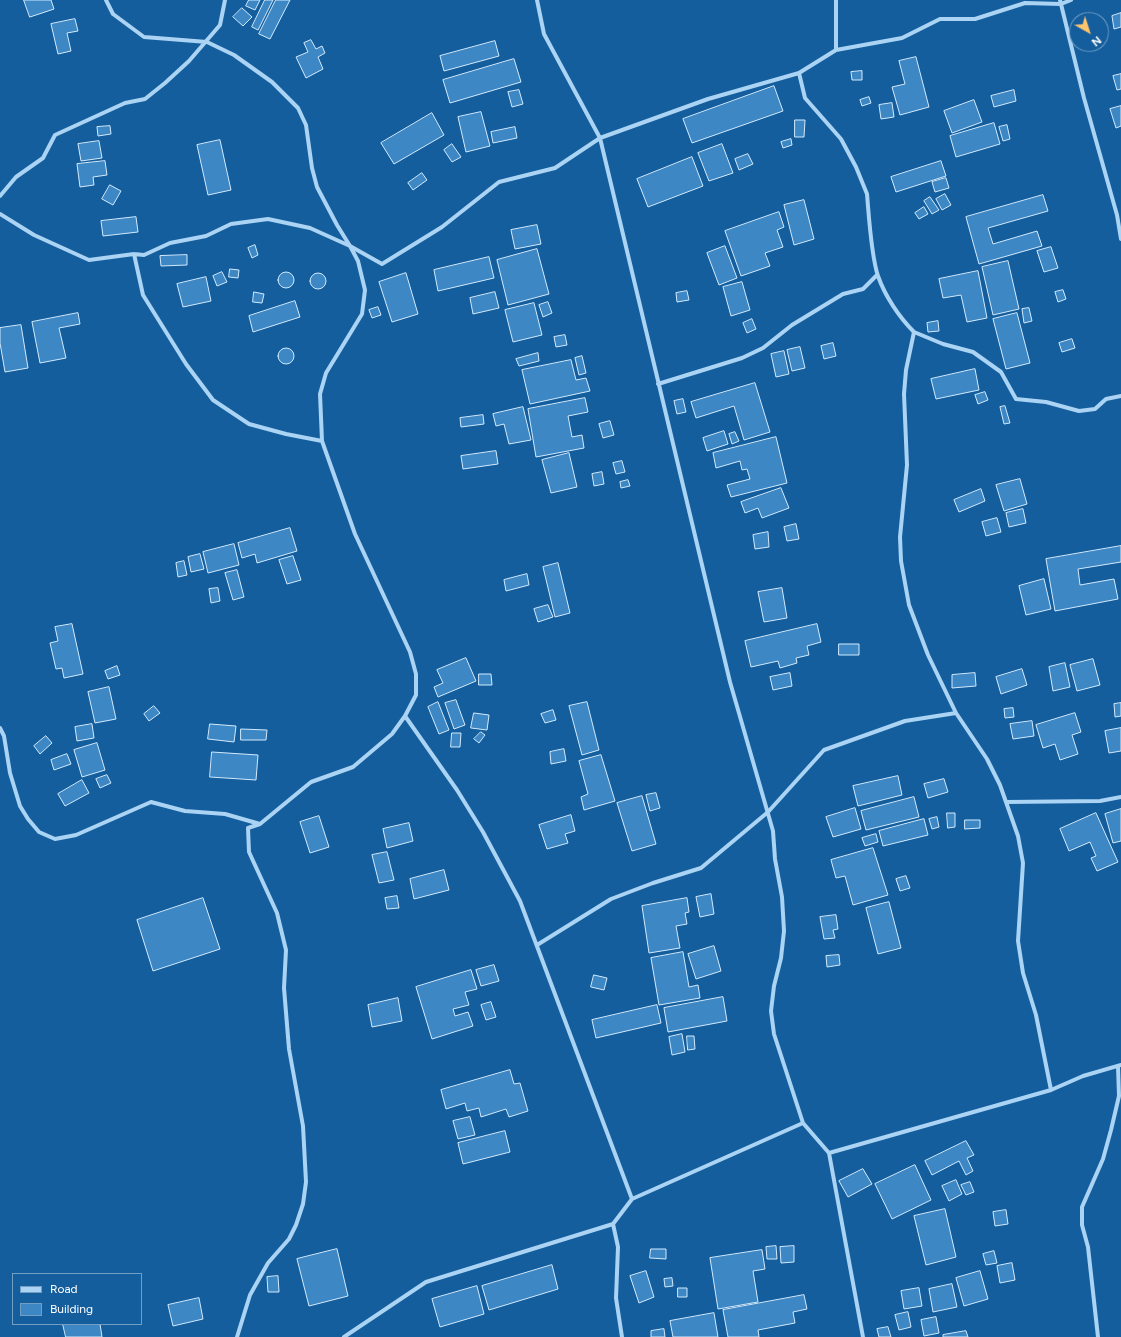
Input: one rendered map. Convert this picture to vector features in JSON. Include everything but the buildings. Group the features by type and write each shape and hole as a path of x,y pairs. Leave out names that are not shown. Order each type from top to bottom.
{"street":[{"path":"106,0 113,14 144,37 207,42 234,55 257,70 298,108 306,125 312,168 317,187 358,261 365,290 362,314 326,373 320,394 322,441 355,534 410,652 416,674 416,695 392,734 353,767 310,782 260,824 248,828 249,852 277,913 286,950 284,988 289,1049 303,1126 306,1182 303,1204 296,1225 289,1239 268,1263 250,1295 237,1337"},
{"path":"0,196 16,177 43,158 55,135 125,103 145,99 184,66 207,42 220,25 225,0"},
{"path":"537,0 544,34 600,138 730,682 768,812 782,897 784,930 781,958 774,986 772,1011 774,1034 803,1123 829,1153 863,1337"},
{"path":"836,0 836,50"},
{"path":"0,214 34,235 89,260 134,254 144,255 170,243 206,236 231,224 268,219 310,228 350,246 382,264 442,227 499,182 555,168 600,138 708,99 800,72 836,50 902,38 940,19 975,19 1025,3 1060,2 1071,0"},
{"path":"1060,2 1121,239"},
{"path":"800,72 805,98 840,139 863,181 867,194 877,275 885,293 907,325 914,332 943,344 974,352 1001,372 1016,399 1046,402 1079,411 1095,409 1106,399 1121,396"},
{"path":"134,254 143,295 186,364 213,400 249,424 286,434 322,441"},
{"path":"658,384 742,358 763,348 792,325 843,294 863,289 877,275"},
{"path":"914,332 906,370 904,394 907,465 900,537 901,561 909,605 928,655 956,713 987,759 1006,802 1018,836 1023,863 1018,941 1023,973 1036,1015 1051,1090"},
{"path":"537,945 611,899 653,883 701,868 768,812 824,750 905,721 956,713"},
{"path":"404,716 457,790 483,832 520,901 632,1199"},
{"path":"0,728 4,736 10,773 20,806 28,819 39,832 55,839 76,835 151,802 185,811 225,814 260,824"},
{"path":"1006,802 1100,801 1121,797"},
{"path":"829,1153 1051,1090 1083,1076 1120,1065 1119,1096 1111,1130 1103,1159 1082,1207 1082,1225 1088,1247 1098,1337"},
{"path":"344,1337 426,1282 613,1224 632,1199 803,1123"},
{"path":"613,1224 618,1248 616,1298 622,1337"}]}
